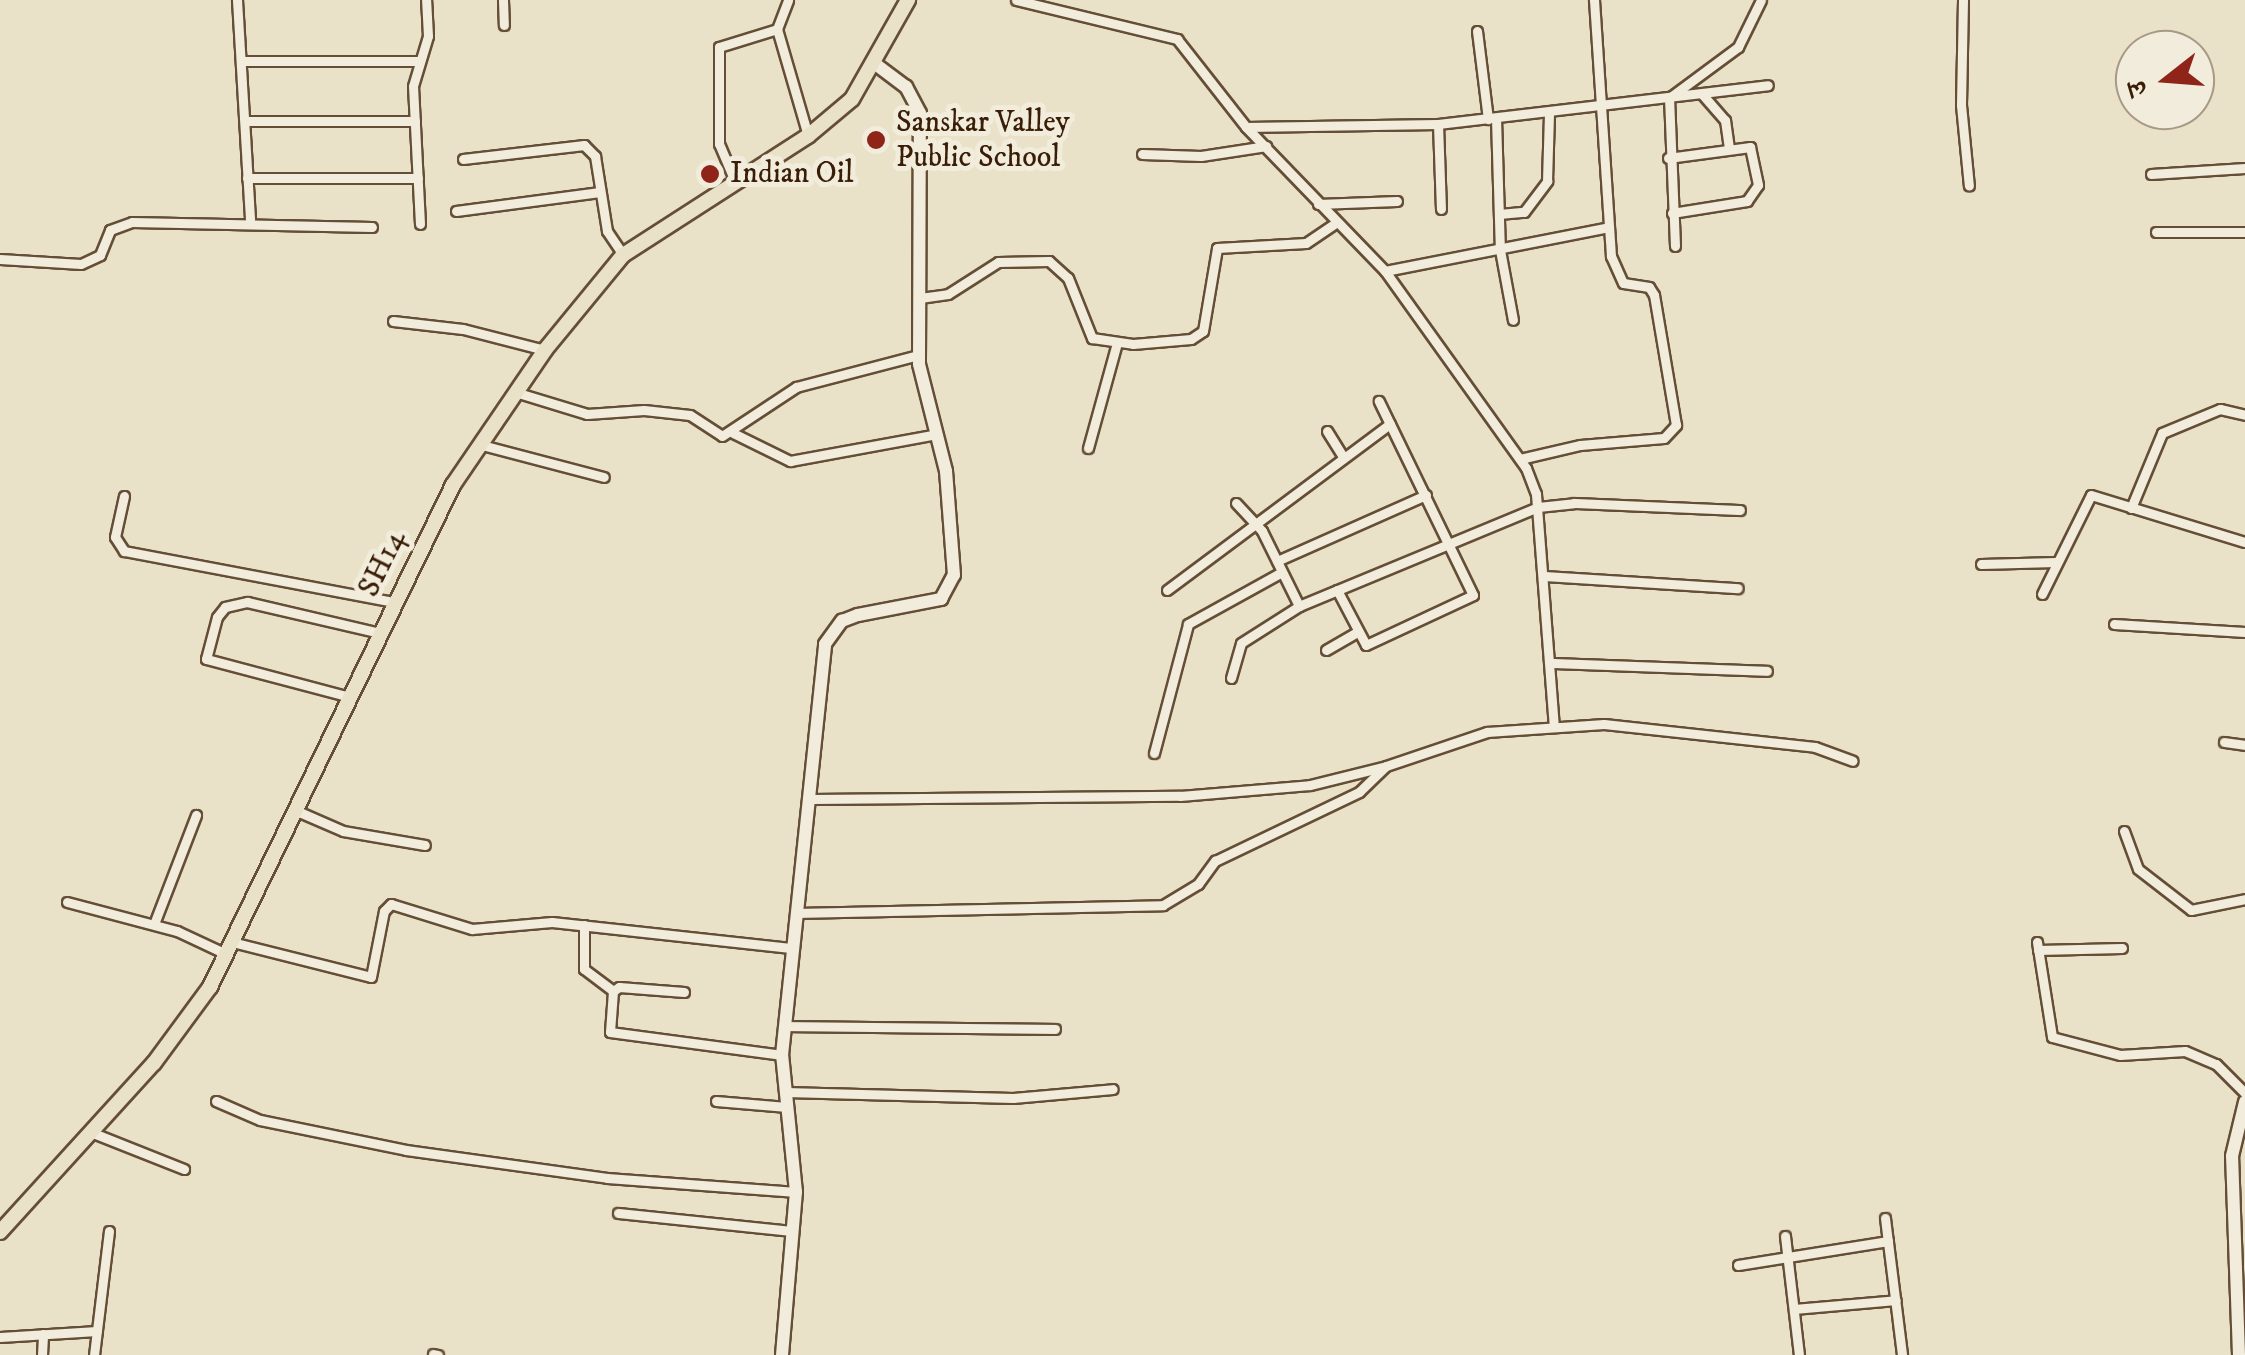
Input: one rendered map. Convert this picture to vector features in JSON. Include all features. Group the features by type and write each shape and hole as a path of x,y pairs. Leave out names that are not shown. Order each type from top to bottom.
{"main road":[{"name":"SH14","path":"0,1232 92,1133 195,1011 297,811 395,602 478,444 545,350 622,255 734,179 808,136 852,99 908,0"}],"street":[{"path":"237,0 250,220"},
{"path":"420,224 415,121 420,60 428,36 426,0"},
{"path":"503,0 504,25"},
{"path":"788,0 777,30 808,136"},
{"path":"1016,0 1177,38 1246,126 1385,272 1520,460 1538,507 1554,726"},
{"path":"1520,460 1675,432 1654,295 1649,287 1623,283 1609,227 1594,0"},
{"path":"1669,98 1738,48 1762,0"},
{"path":"1963,0 1960,81 1969,186"},
{"path":"734,179 719,144 720,47 777,30"},
{"path":"1476,31 1492,119 1500,250 1513,320"},
{"path":"241,61 420,60"},
{"path":"782,1355 796,1192 782,1056 784,1026 831,632 858,615 941,599 952,590 950,503 918,355 920,113 906,87 875,64"},
{"path":"1246,126 1438,124 1768,85"},
{"path":"1702,94 1726,120 1729,148"},
{"path":"1669,98 1668,158 1674,246"},
{"path":"1499,214 1524,212 1541,194 1552,168 1549,112"},
{"path":"245,121 415,121"},
{"path":"1438,124 1441,209"},
{"path":"464,160 584,145 595,156 607,231 622,255"},
{"path":"1142,154 1201,156 1266,146"},
{"path":"1668,158 1729,148 1753,152 1757,194 1740,203 1672,213"},
{"path":"2151,174 2245,168"},
{"path":"248,178 418,178"},
{"path":"456,211 600,192"},
{"path":"1318,204 1397,200"},
{"path":"0,259 80,264 100,255 118,224 250,220 372,227"},
{"path":"920,298 948,294 998,262 1049,261 1068,278 1092,338 1117,342 1199,336 1217,248 1306,244 1336,222"},
{"path":"1385,272 1609,227"},
{"path":"2156,232 2245,232"},
{"path":"392,322 463,329 545,350"},
{"path":"1088,448 1117,342"},
{"path":"515,392 587,414 644,410 690,415 715,435 733,433 796,387 918,355"},
{"path":"1338,590 1361,644 1372,644 1471,597 1474,590 1379,401"},
{"path":"2131,508 2162,432 2220,409 2245,415"},
{"path":"1167,590 1254,521 1390,424"},
{"path":"1327,431 1343,457"},
{"path":"733,433 790,461 936,434"},
{"path":"478,444 604,477"},
{"path":"1276,561 1426,494"},
{"path":"124,496 115,537 124,551 395,602"},
{"path":"2042,594 2084,499 2106,497 2245,542"},
{"path":"1231,678 1241,643 1299,606 1538,507 1574,502 1740,510"},
{"path":"1236,503 1254,521 1299,606"},
{"path":"1981,564 2056,562"},
{"path":"1154,753 1188,624 1282,572"},
{"path":"1545,576 1738,588"},
{"path":"350,697 206,659 217,617 225,606 247,602 380,633"},
{"path":"2114,624 2245,632"},
{"path":"1326,650 1356,633"},
{"path":"1550,664 1767,671"},
{"path":"811,800 1180,796 1310,785 1386,766 1486,732 1604,724 1815,747 1853,761"},
{"path":"2224,742 2245,745"},
{"path":"795,913 1163,906 1198,884 1214,861 1359,792 1386,766"},
{"path":"297,811 343,831 425,845"},
{"path":"154,924 196,815"},
{"path":"2124,831 2138,869 2190,910 2245,899"},
{"path":"67,902 229,948 366,978 375,970 384,912 391,904 472,929 520,921 791,948"},
{"path":"584,926 584,969 613,990 684,992"},
{"path":"2122,948 2038,946 2052,1037 2120,1056 2185,1052 2216,1064 2245,1093"},
{"path":"613,990 608,1026 614,1036 782,1056"},
{"path":"784,1026 1055,1029"},
{"path":"785,1092 1013,1098 1113,1090"},
{"path":"216,1100 260,1120 406,1150 607,1178 796,1192"},
{"path":"716,1101 787,1107"},
{"path":"2239,1355 2232,1156 2245,1102"},
{"path":"92,1133 184,1169"},
{"path":"618,1214 792,1231"},
{"path":"1885,1218 1902,1355"},
{"path":"94,1355 109,1232"},
{"path":"1786,1236 1799,1355"},
{"path":"1738,1265 1888,1241"},
{"path":"1794,1309 1896,1300"},
{"path":"0,1336 97,1331"},
{"path":"42,1355 44,1334"}],"place":[{"name":"Sanskar Valley Public School","path":"876,140"},
{"name":"Indian Oil","path":"710,174"}]}
